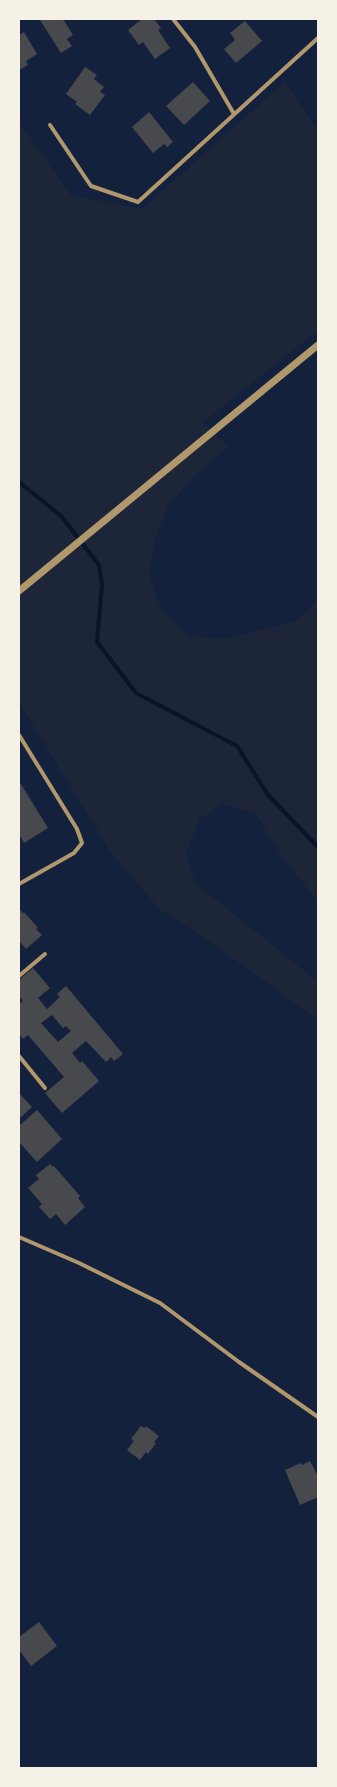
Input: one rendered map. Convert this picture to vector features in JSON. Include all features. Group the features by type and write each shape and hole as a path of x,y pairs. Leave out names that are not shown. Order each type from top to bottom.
{"street":[{"path":"173,19 195,47 234,114"},
{"path":"50,125 91,186 138,202 318,38"},
{"path":"19,591 213,433 318,345"},
{"path":"19,735 77,829 82,843 74,853 19,884"},
{"path":"19,976 45,954"},
{"path":"19,1056 45,1088"},
{"path":"19,1237 79,1263 160,1303 239,1362 318,1416"}],"shaded area":[{"path":"285,82 318,131 318,330 203,422 228,447 193,477 167,507 155,540 149,575 161,608 188,636 226,639 295,622 318,600 318,902 283,858 255,813 221,804 199,820 186,854 195,883 318,982 318,1017 313,1016 188,926 161,911 110,851 19,702 19,122 71,195 142,209"}],"building":[{"path":"63,19 73,35 67,39 72,46 61,53 40,20"},
{"path":"142,19 154,19 161,28 158,30 170,48 155,59 143,42 139,45 128,30"},
{"path":"245,21 262,41 236,63 224,49 235,40 230,33"},
{"path":"24,32 37,54 26,61 28,65 19,70 19,35"},
{"path":"85,67 97,75 94,79 104,87 100,92 105,95 90,115 75,104 77,102 66,94"},
{"path":"193,82 210,101 184,125 166,106"},
{"path":"149,112 173,142 167,147 164,144 153,153 132,127"},
{"path":"19,781 48,828 24,843 19,834"},
{"path":"19,909 23,913 24,912 42,935 26,949 19,941"},
{"path":"33,968 50,988 38,998 47,1009 60,997 57,994 66,986 123,1054 114,1061 111,1057 106,1062 86,1041 72,1053 80,1063 82,1061 99,1081 62,1113 45,1093 64,1077 28,1035 23,1039 19,1034 19,1004 23,1001 19,996 19,980","holes":["52,1015 63,1028 66,1026 71,1031 58,1042 41,1023"]},
{"path":"19,1093 32,1107 19,1119"},
{"path":"37,1110 62,1139 37,1162 19,1142 19,1126"},
{"path":"50,1164 53,1167 54,1166 80,1196 78,1198 85,1207 65,1225 56,1214 50,1219 39,1207 42,1204 28,1188 39,1179 36,1175"},
{"path":"141,1426 144,1428 146,1426 159,1436 148,1454 146,1452 140,1460 127,1450 134,1441 131,1439"},
{"path":"310,1461 318,1476 318,1497 300,1505 285,1470"},
{"path":"39,1622 57,1646 31,1666 19,1650 19,1637"}],"waterway":[{"path":"19,482 61,516 99,565 102,585 97,642 136,693 237,746 268,795 318,847"}]}
